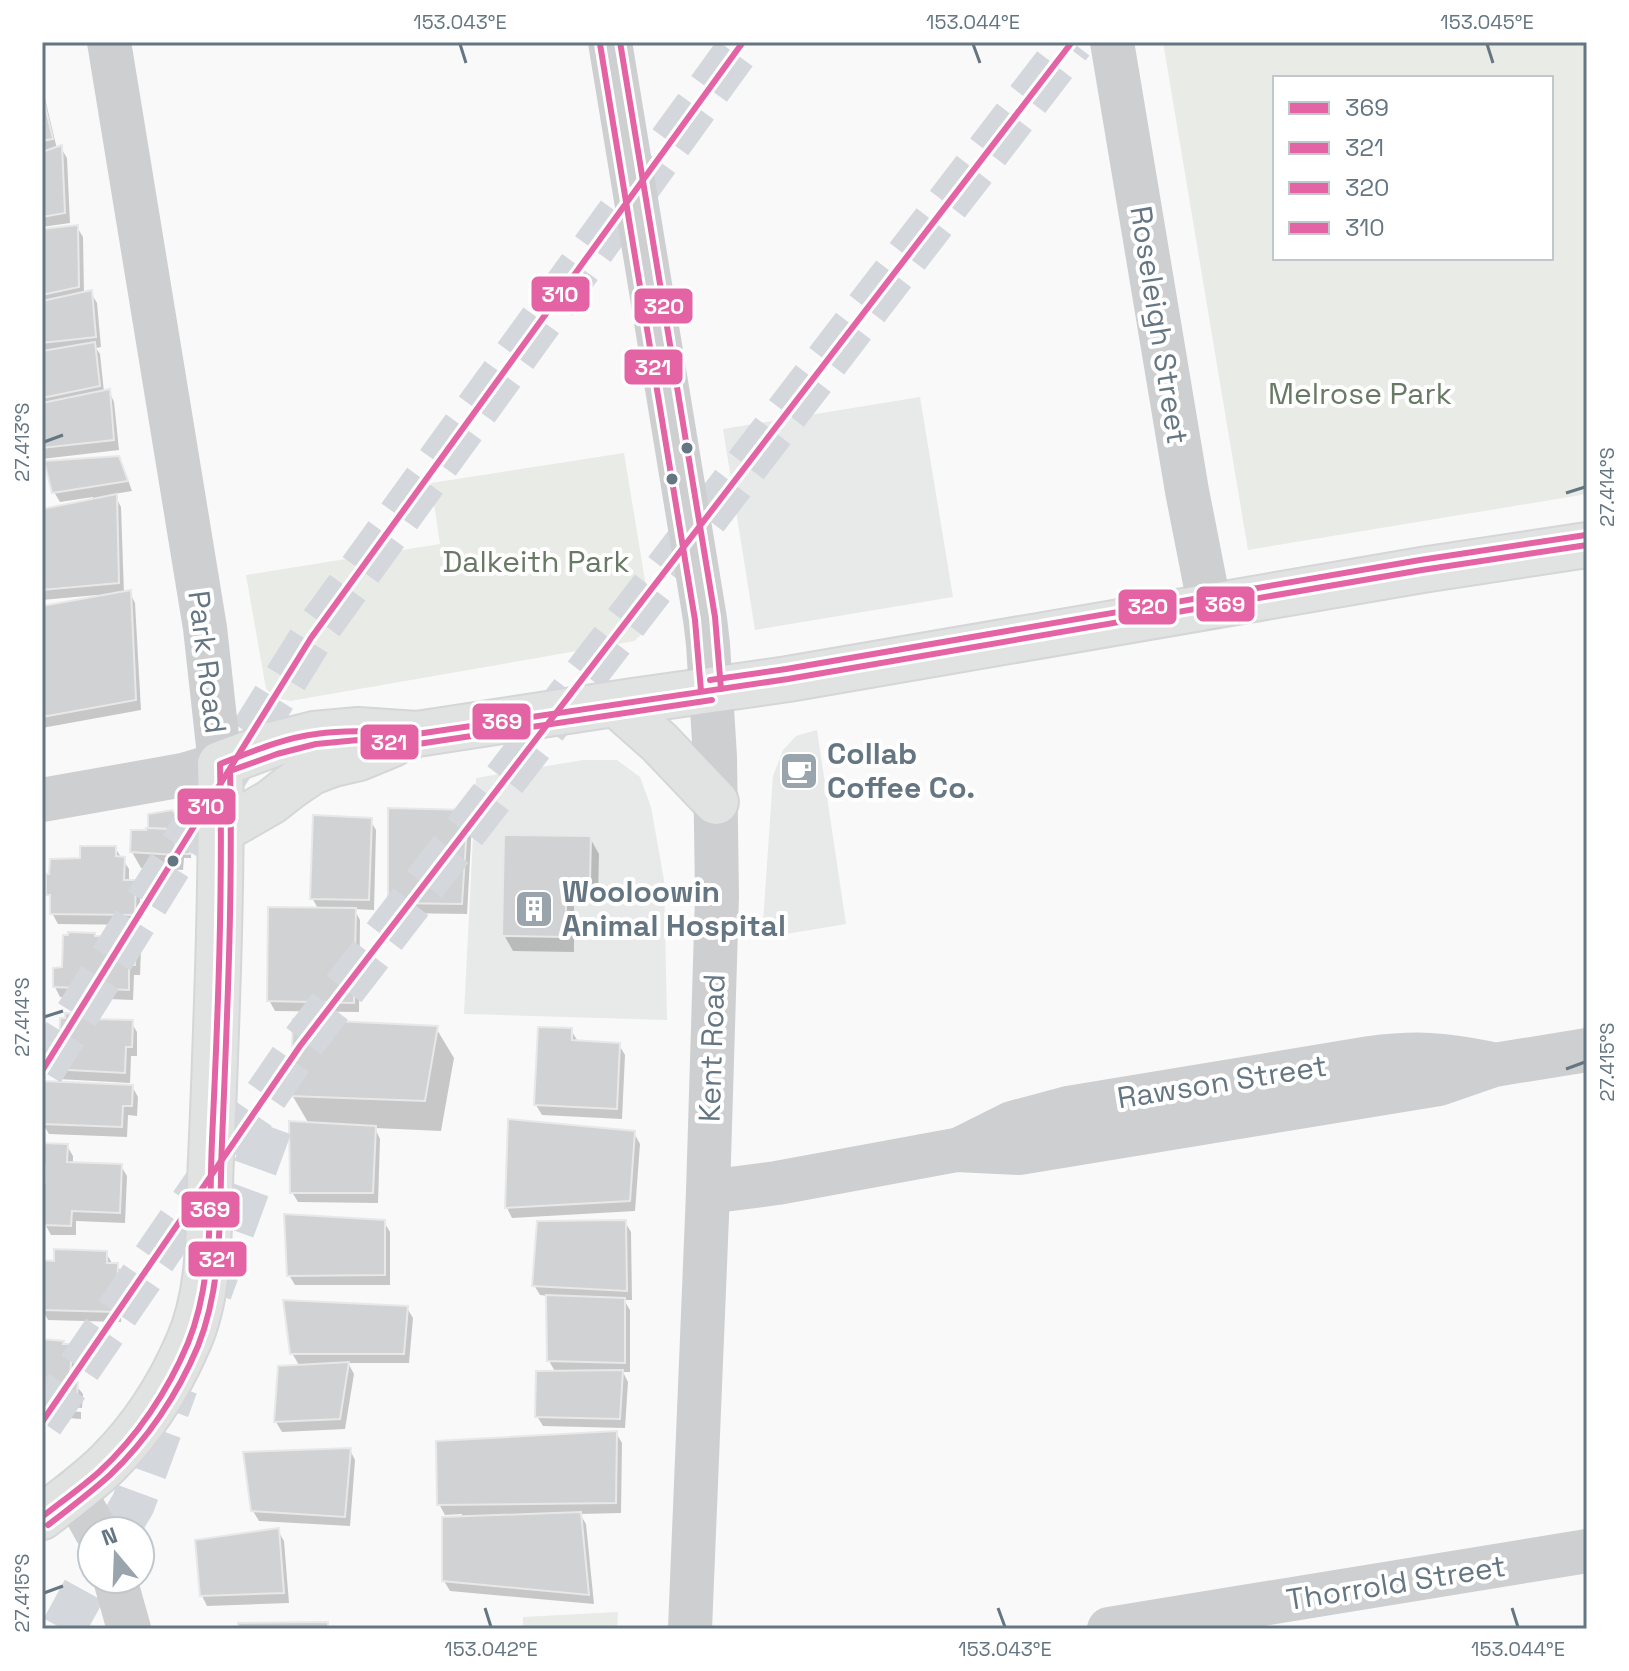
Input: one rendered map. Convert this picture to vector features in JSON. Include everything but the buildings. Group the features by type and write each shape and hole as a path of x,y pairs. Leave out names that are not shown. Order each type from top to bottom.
{"main road":[{"path":"220,764 274,744 314,734 358,730 417,734 788,679 1422,570 1587,545"},
{"path":"616,704 659,742 716,802"},
{"path":"222,830 271,802 312,772 359,758 417,734"},
{"name":"Park Road","path":"58,1504 105,1466 148,1414 184,1352 201,1305 206,1269 214,1111 222,830 220,764"}],"street":[{"name":"Park Road","path":"109,42 205,628 220,764"},
{"name":"Kent Road","path":"610,42 703,604 711,690 717,896 690,1629"},
{"name":"Roseleigh Street","path":"1112,42 1184,477 1210,608"},
{"path":"42,800 183,775 220,764"},
{"name":"Rawson Street","path":"708,1192 777,1183 956,1150 1019,1153 1439,1084 1494,1065 1587,1050"},
{"path":"58,1504 76,1517"},
{"name":"Thorrold Street","path":"1109,1629 1587,1551"},
{"path":"119,1595 129,1629"}],"shaded area":[{"path":"920,397 953,597 755,630 723,429"},
{"path":"817,730 846,924 762,938 773,776 783,750 796,736"},
{"path":"583,760 617,760 640,777 651,807 664,880 667,1020 464,1014 476,778"}],"green space":[{"name":"Melrose Park","path":"1163,42 1587,42 1587,494 1248,550"},
{"name":"Dalkeith Park","path":"624,453 651,617 645,631 634,641 290,701 277,698 266,689 246,575 440,544 431,483"},
{"path":"618,1612 617,1629 523,1629 523,1617"}],"tunnel":[{"path":"42,1071 311,638 743,42"},
{"path":"42,1422 300,1046 1072,42"},
{"path":"210,1292 277,1108"},
{"path":"126,1515 176,1386"},
{"path":"63,1629 82,1595"}],"transit line":[{"name":"320","path":"620,42 715,617 721,689"},
{"name":"310","path":"42,1071 311,638 743,42"},
{"name":"310","path":"42,1422 300,1046 1072,42"},
{"name":"321","path":"600,44 695,620 701,691"},
{"name":"320","path":"710,680 1420,560 1586,535"},
{"name":"369","path":"42,1517 99,1472 126,1444 150,1412 188,1343 202,1294 209,1243 218,999 220,764 304,736 354,731 417,734 788,679 1422,570 1587,545"},
{"name":"321","path":"48,1525 110,1475 149,1431 181,1381 206,1321 216,1271 220,1219 230,910 230,771 316,744 358,740 418,744 712,700"}],"place":[{"name":"Collab Coffee Co.","path":"799,771"},
{"name":"Wooloowin Animal Hospital","path":"534,909"}]}
